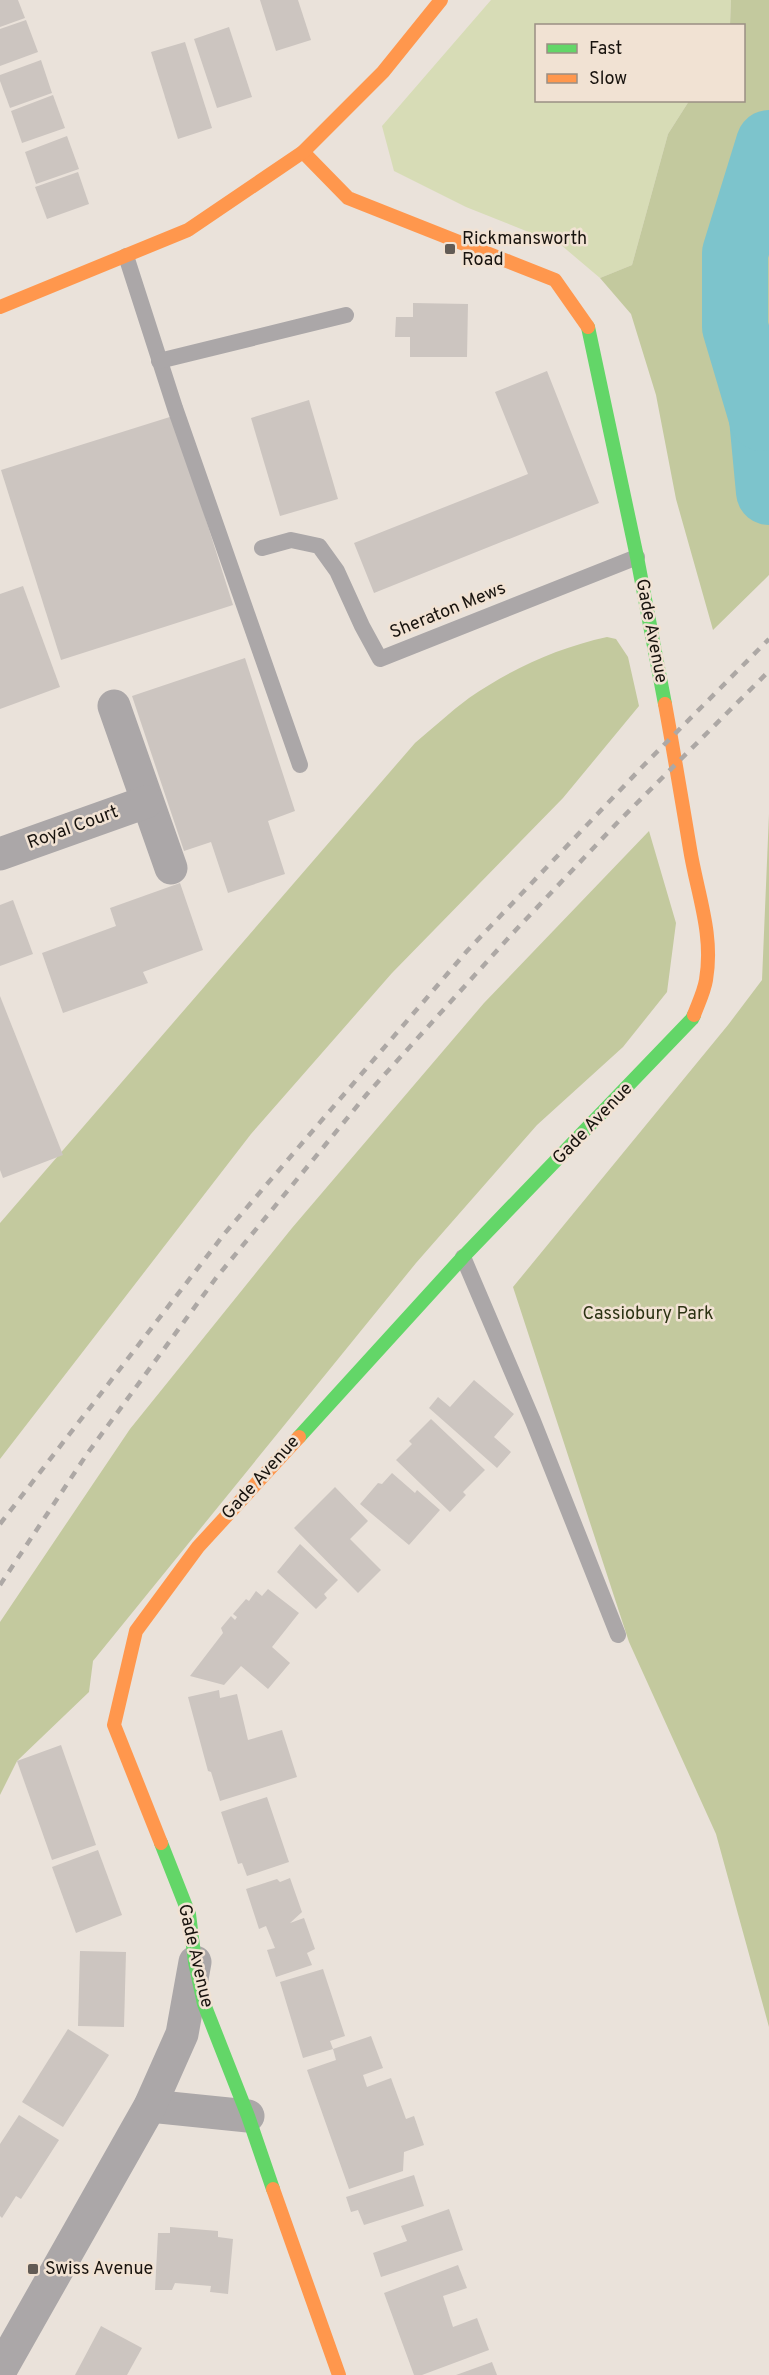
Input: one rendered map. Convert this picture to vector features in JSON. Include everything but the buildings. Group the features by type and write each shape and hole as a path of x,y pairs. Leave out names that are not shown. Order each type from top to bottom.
{"street":[{"path":"0,307 189,230 303,152 383,72 441,0"},
{"name":"Gade Avenue","path":"303,152 348,198 555,280 588,326 637,557 682,794 690,852 703,903 708,949 706,981 699,1004 686,1027 463,1257 198,1547 136,1631 114,1725 189,1914 195,1962 204,2004 248,2116 339,2375"},
{"path":"114,706 171,868"},
{"name":"Royal Court","path":"0,854 146,802"},
{"path":"0,2371 150,2106 182,2034 195,1962"},
{"path":"150,2106 248,2116"}],"lane":[{"path":"126,256 159,361 300,765"},
{"path":"159,361 346,315"},
{"name":"Sheraton Mews","path":"262,548 291,540 319,546 337,571 362,626 380,658 637,557"},
{"path":"463,1257 533,1421 618,1635"}],"green space":[{"path":"491,0 731,0 730,24 535,24 535,102 688,102 668,134 632,265 600,278 561,245 466,207 394,171 382,126"},
{"path":"731,0 769,0 769,575 713,630 676,499 656,395 631,314 600,278 632,265 668,134 688,102 745,102 745,24 730,24"},
{"path":"607,637 616,639 628,657 639,706 563,798 392,973 251,1134 0,1459 0,1223 415,743 469,698 501,678 552,653"},
{"name":"Cassiobury Park","path":"769,814 769,2027 716,1834 629,1642 513,1287 728,1025 762,980"},
{"path":"649,831 676,923 667,992 623,1047 537,1125 416,1263 93,1661 89,1692 17,1761 0,1795 0,1622 130,1429 292,1228 484,1003"}],"waterway":[{"path":"762,418 735,327 735,253 769,143"},
{"path":"769,400 762,418 769,492"}],"railway":[{"path":"0,1524 225,1233 467,951 644,765 769,639"},
{"path":"0,1585 87,1454 216,1278 367,1094 512,934 617,823 769,671"}],"traffic: fast":[{"path":"588,327 637,557 665,704"},
{"path":"299,1437 463,1257 694,1015"},
{"path":"161,1843 189,1914 195,1962 204,2004 248,2116 273,2189"}],"traffic: slow":[{"path":"0,307 188,230 303,152 383,72 441,0"},
{"path":"303,152 348,198 555,280 588,327"},
{"path":"665,704 708,946 706,980 694,1015"},
{"path":"161,1843 114,1725 136,1631 198,1547 299,1437"},
{"path":"273,2189 339,2375"}],"place":[{"name":"Rickmansworth Road","path":"450,249"},
{"name":"Swiss Avenue","path":"33,2269"}]}
